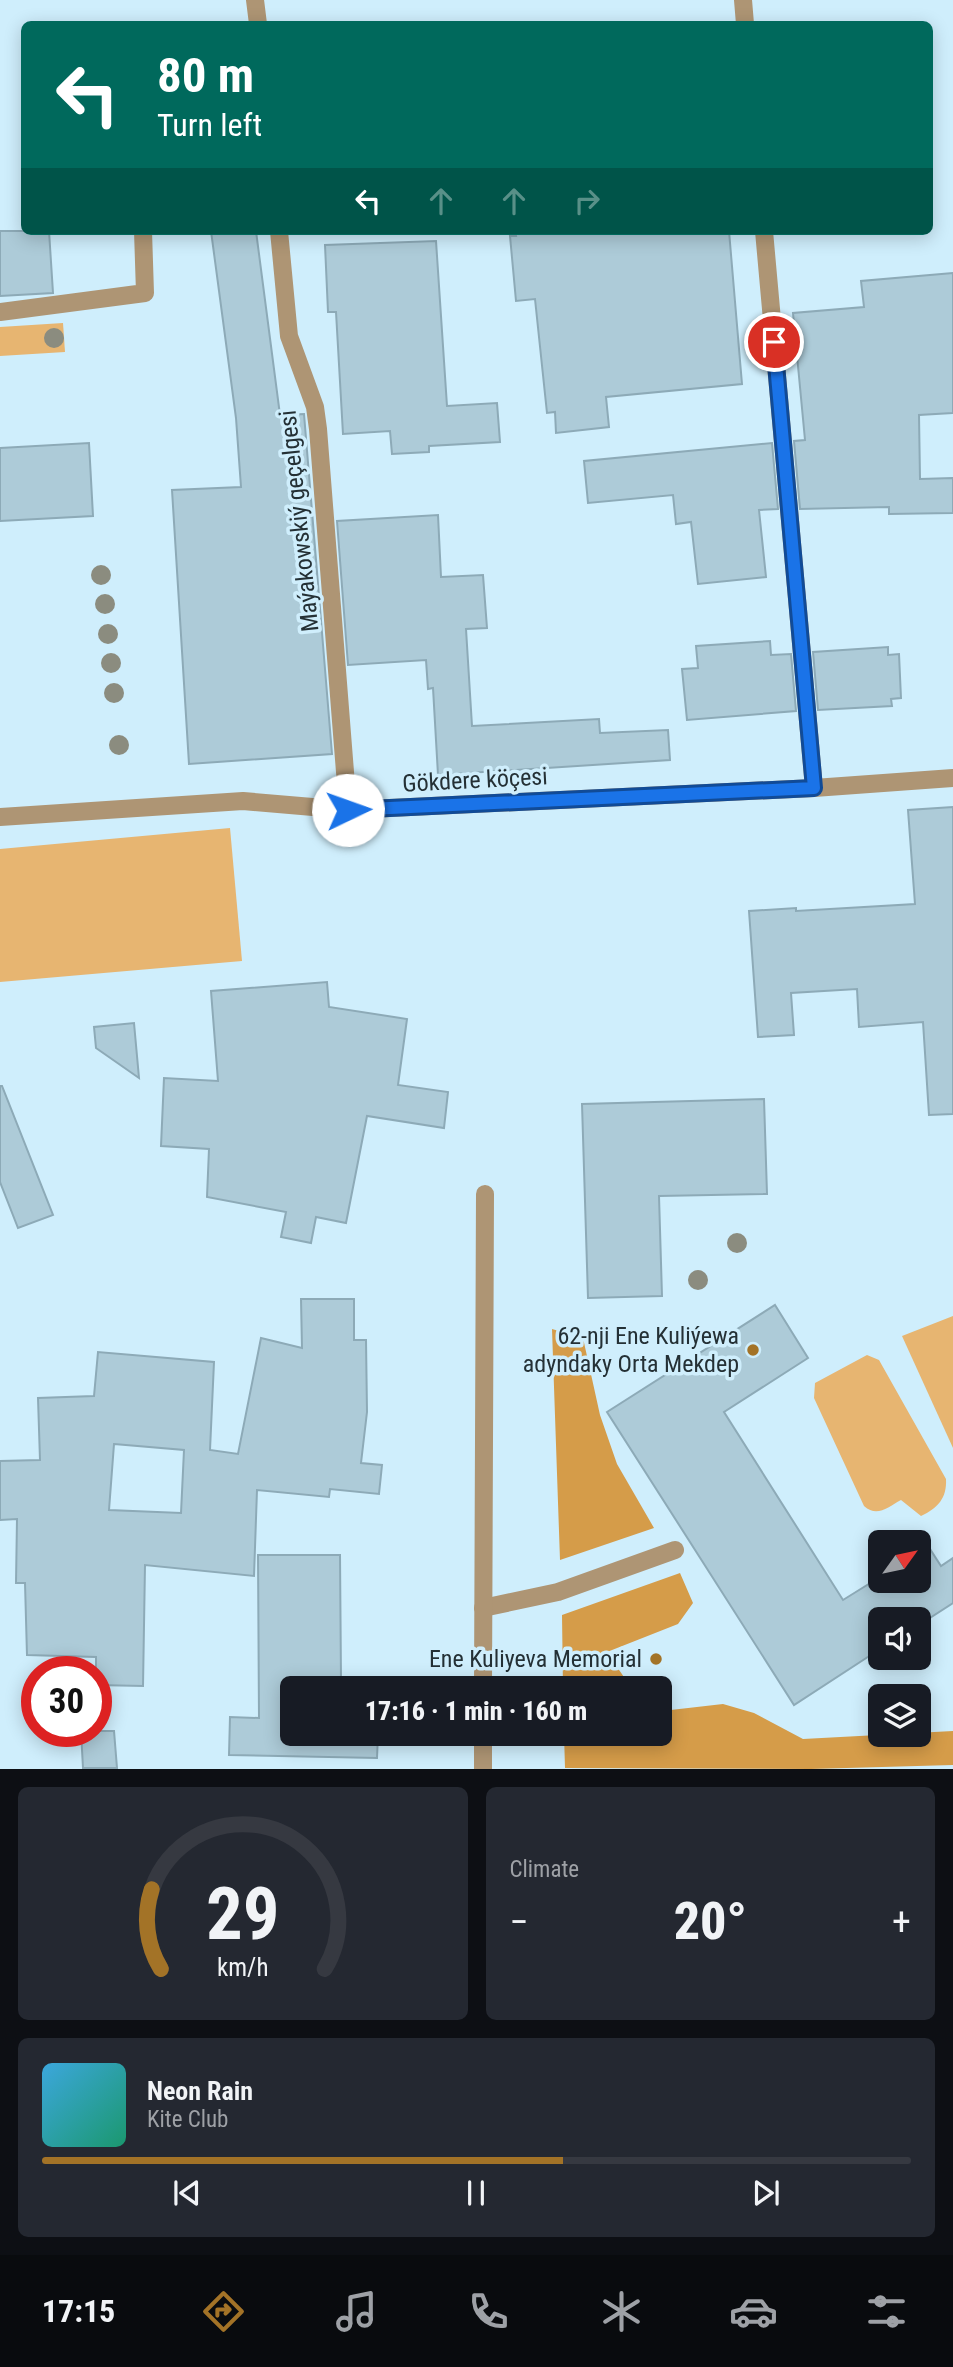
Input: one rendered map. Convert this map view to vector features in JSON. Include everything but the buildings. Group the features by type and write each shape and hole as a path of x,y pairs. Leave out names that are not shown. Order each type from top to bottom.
{"street":[{"path":"255,0 258,21"},
{"path":"743,0 745,21"},
{"path":"0,312 145,293 143,235"},
{"name":"Maýakowskiý geçelgesi","path":"279,235 289,336 315,407 318,429 348,810"},
{"path":"764,235 814,788"},
{"name":"Gökdere köçesi","path":"0,817 243,801 348,810 814,788 953,778"},
{"path":"483,1676 485,1194"},
{"path":"483,1608 558,1592 676,1550"},
{"path":"483,1746 483,1769"}],"shaded area":[{"path":"63,323 65,352 0,356 0,327"},
{"path":"230,828 242,961 0,982 0,849"},
{"path":"953,1316 953,1448 902,1336"},
{"path":"552,1329 583,1338 600,1415 617,1464 654,1528 560,1560"},
{"path":"867,1355 879,1360 946,1479 945,1492 940,1502 921,1516 901,1500 878,1511 864,1506 814,1398 815,1383"},
{"path":"680,1573 693,1603 678,1624 607,1652 623,1676 563,1676 562,1615"},
{"path":"723,1704 754,1713 803,1739 868,1736 868,1747 931,1747 931,1732 953,1731 953,1765 811,1769 565,1768 564,1746 672,1746 672,1710"}],"place":[{"name":"62-nji Ene Kuliýewa adyndaky Orta Mekdep","path":"753,1350"},
{"name":"Ene Kuliyeva Memorial","path":"656,1659"}],"route":[{"path":"348,810 814,788 774,342"}]}
